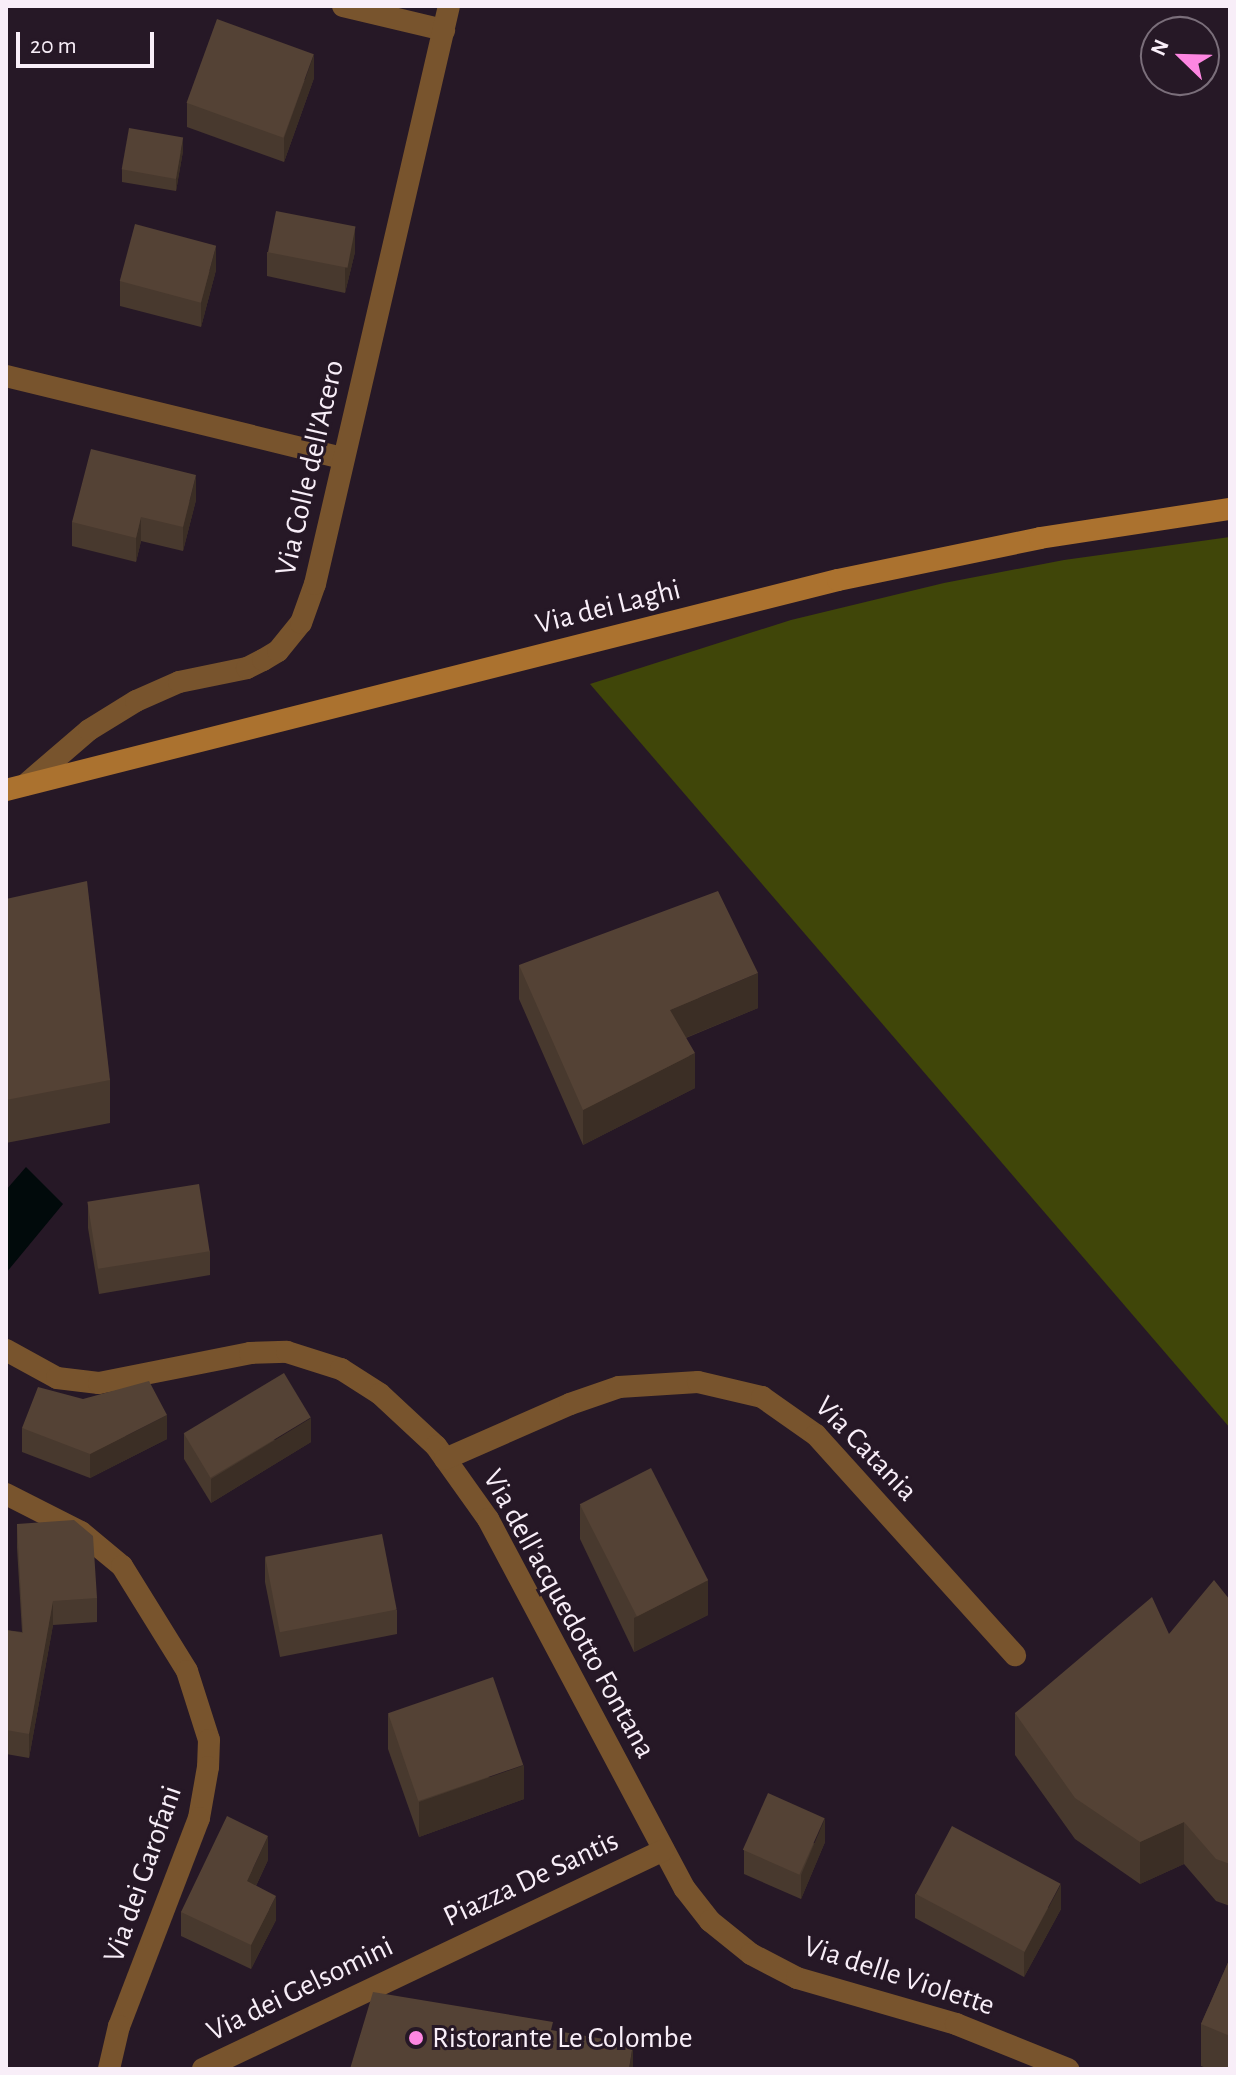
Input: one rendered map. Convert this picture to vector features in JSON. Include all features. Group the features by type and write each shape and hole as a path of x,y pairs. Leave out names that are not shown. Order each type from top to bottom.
{"main road":[{"name":"Via dei Laghi","path":"15,787 838,580 1040,538 1230,509"}],"street":[{"path":"343,6 444,30"},
{"name":"Via Colle dell'Acero","path":"15,787 89,730 136,701 179,682 247,668 278,651 301,623 315,584 449,6"},
{"path":"6,376 342,458"},
{"name":"Via dell'acquedotto Fontana","path":"6,1350 28,1365 57,1378 99,1383 263,1351 311,1356 341,1369 380,1394 421,1430 445,1459 511,1561 664,1850"},
{"name":"Via Catania","path":"445,1459 570,1404 619,1387 698,1382 762,1397 816,1435 1015,1655"},
{"name":"Via dei Garofani","path":"6,1494 81,1532 128,1572 187,1671 209,1740 208,1767 199,1818 119,2026 109,2069"},
{"name":"Piazza De Santis","path":"423,1963 664,1850"},
{"name":"Via delle Violette","path":"664,1850 685,1889 710,1921 774,1967 819,1986 956,2024 1068,2069"},
{"name":"Via dei Gelsomini","path":"203,2069 423,1963"}],"green space":[{"path":"1230,537 1230,1428 590,684 791,620 944,583 1064,560"}],"shaded area":[{"path":"26,1167 63,1204 6,1273 6,1190"}],"building":[{"path":"217,19 314,54 283,138 187,103"},
{"path":"129,128 183,138 176,179 122,169"},
{"path":"276,211 356,226 347,268 268,252"},
{"path":"135,224 216,246 201,303 120,281"},
{"path":"91,449 196,475 183,527 141,517 136,538 72,522"},
{"path":"87,881 110,1080 6,1100 6,899"},
{"path":"718,891 758,973 670,1010 695,1053 583,1110 519,965"},
{"path":"199,1184 210,1251 98,1269 87,1202"},
{"path":"284,1373 311,1418 210,1478 184,1433"},
{"path":"149,1381 167,1415 90,1454 22,1428 38,1387 83,1399"},
{"path":"651,1468 708,1580 637,1617 580,1504"},
{"path":"74,1520 93,1536 97,1598 53,1601 29,1734 6,1730 6,1630 23,1633 17,1524"},
{"path":"382,1534 397,1610 280,1632 265,1557"},
{"path":"1214,1580 1230,1600 1230,1864 1216,1859 1184,1822 1140,1842 1075,1798 1015,1713 1152,1597 1169,1634"},
{"path":"493,1677 523,1765 418,1801 388,1713"},
{"path":"768,1793 825,1818 799,1875 743,1850"},
{"path":"227,1816 268,1836 247,1881 276,1896 251,1945 181,1912"},
{"path":"952,1826 1061,1884 1024,1952 916,1894"},
{"path":"1230,1958 1230,2036 1201,2024"},
{"path":"373,1992 553,2022 551,2030 633,2044 629,2069 350,2069"}],"place":[{"name":"Ristorante Le Colombe","path":"416,2038"}]}
